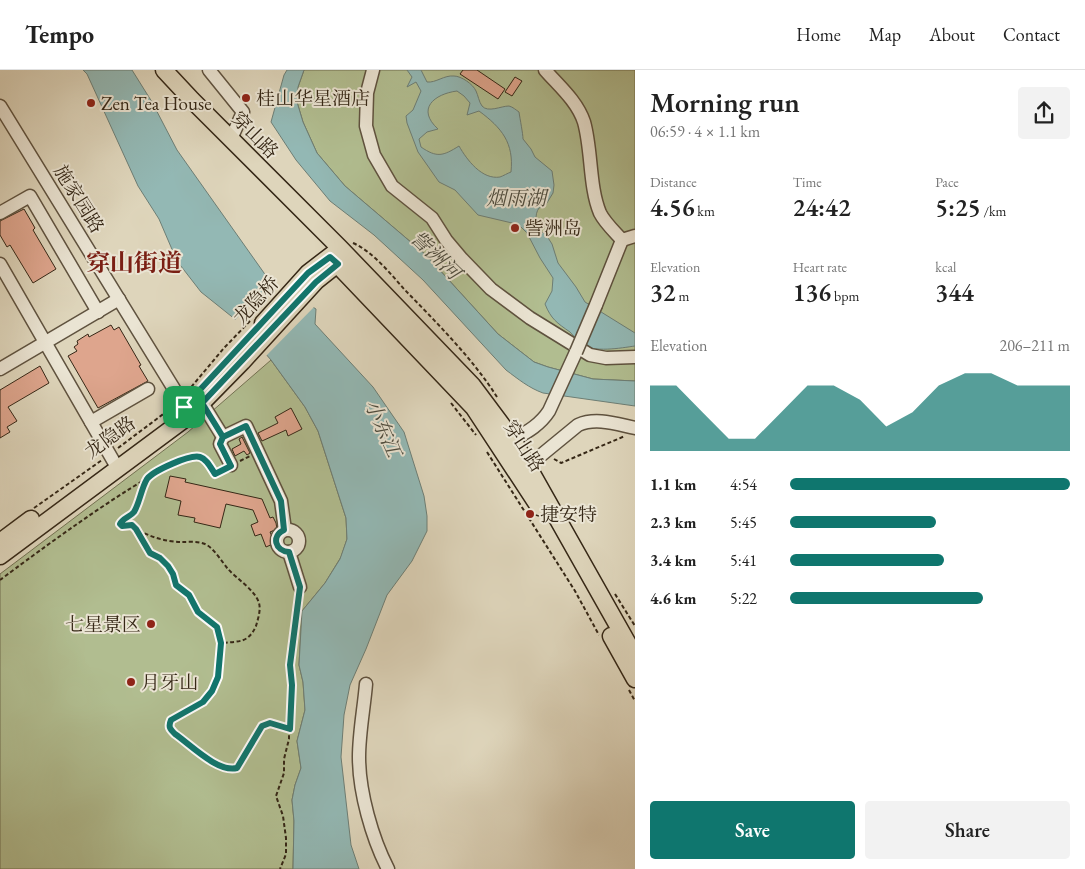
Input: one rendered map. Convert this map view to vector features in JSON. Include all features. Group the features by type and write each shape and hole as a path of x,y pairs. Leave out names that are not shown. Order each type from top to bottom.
{"main road":[{"name":"穿山路","path":"164,70 231,139 474,408 538,505 630,681"},
{"name":"穿山路","path":"339,257 472,385 513,440 635,656"},
{"name":"龙隐桥","path":"238,358 312,277 339,257"},
{"name":"龙隐路","path":"0,542 115,464 187,411 202,403 238,358"},
{"name":"龙隐路","path":"187,411 238,358"},
{"path":"0,556 115,464"}],"street":[{"path":"209,70 243,112 231,139"},
{"path":"373,70 367,92 366,126 374,155 392,186 432,218 446,240 491,289 530,318 590,355 606,358 635,357"},
{"path":"545,70 568,95 582,117 600,213 622,240"},
{"name":"施家园路","path":"0,106 187,411"},
{"path":"0,213 30,196 98,312"},
{"path":"622,240 635,236"},
{"path":"513,440 540,422 550,411 622,240"},
{"path":"0,264 115,464"},
{"path":"0,369 46,344 118,299"},
{"path":"91,422 148,388"},
{"path":"202,403 223,437"},
{"path":"528,466 584,422 606,422 630,432"},
{"path":"231,466 220,444 223,437 246,426 281,501 284,530 294,532 299,538 298,545 289,552 300,587"},
{"path":"366,684 359,747 359,765 366,810 377,846 388,869"}],"path":[{"path":"447,398 477,437"},
{"path":"544,454 561,463 630,432"},
{"path":"482,445 575,591 602,641"},
{"path":"0,580 97,511 168,466 190,457 200,457 205,460 215,474 258,452"},
{"path":"148,478 134,512 120,521 120,524 122,526 132,525 150,553 160,558 168,566 173,574 176,585 189,595 198,612 217,627 221,643 218,677 212,691 203,702 171,720 170,729 211,761 227,769 237,768 262,726 270,723 290,729"},
{"path":"136,529 158,538 179,542 199,542 208,545 229,570 257,598 260,605 259,615 254,630 249,637 243,641 221,643"},
{"path":"280,869 286,854 286,838 283,816 276,796 284,773 284,759 289,739 292,685 290,665 300,587"},
{"path":"630,681 635,701"}],"green space":[{"name":"訾洲岛","path":"304,70 635,70 635,381 593,379 548,367 534,362 498,334 426,255 345,186 317,153 303,122 297,102 298,87"},
{"name":"七星景区","path":"271,360 305,407 318,431 346,518 347,539 341,557 325,583 302,611 299,665 303,682 305,710 297,741 301,768 292,800 294,821 293,869 0,869 0,574 188,432"}],"water":[{"name":"小东江","path":"83,70 132,70 152,102 177,150 269,280 316,309 315,324 373,387 404,432 424,496 427,531 412,561 387,595 350,685 344,715 341,757 351,845 359,869 293,869 294,821 292,800 301,768 297,741 305,710 303,682 299,665 302,611 325,583 340,559 347,539 346,518 318,431 305,407 271,360 236,320 201,292 177,261 159,219 138,186 87,74"},
{"path":"287,70 304,70 298,87 297,102 303,122 317,153 345,186 426,255 498,334 534,362 548,367 593,379 635,381 635,406 543,393 524,383 506,370 423,280 374,235 330,201 296,160 271,122"},
{"name":"烟雨湖","path":"407,70 421,70 427,82 457,76 470,83 477,93 482,106 485,108 509,106 519,112 523,139 535,157 552,171 553,193 545,206 539,208 536,214 540,232 545,233 552,244 558,263 585,302 635,333 635,346 600,349 586,347 581,344 555,320 547,309 545,304 552,291 553,278 527,233 521,227 512,223 478,215 455,190 439,182 418,152 407,123 406,116 413,110 421,91 416,82 407,87 412,77","holes":["457,91 470,103 467,115 479,111 505,137 510,153 511,172 500,177 487,175 471,163 459,146 444,154 431,153 421,147 419,139 427,132 438,129 428,115 428,109 435,99 441,95"]}],"pier":[{"path":"274,280 315,306 265,357 234,321"}],"building":[{"path":"463,70 477,70 505,89 498,99 460,74"},
{"path":"515,77 522,81 512,96 505,92"},
{"path":"24,209 35,228 33,230 56,269 33,283 10,245 7,247 0,235 0,221"},
{"path":"111,325 114,330 119,327 148,381 98,408 68,356 77,351 74,347 78,344 77,341 88,334 89,337"},
{"path":"40,366 49,383 8,407 17,421 7,427 10,432 0,438 0,390"},
{"path":"291,408 302,429 288,436 286,430 262,441 258,433 278,423 275,417"},
{"path":"242,437 250,453 247,455 244,451 235,456 232,449 241,444 239,439"},
{"path":"170,476 186,479 185,482 262,499 270,518 273,517 276,523 277,529 270,532 275,543 266,547 261,534 255,536 251,525 258,522 253,510 226,504 220,528 194,522 195,518 178,515 181,501 165,497"}],"place":[{"name":"桂山华星酒店","path":"246,98"},
{"name":"Zen Tea House","path":"91,103"},
{"name":"訾洲岛","path":"515,228"},
{"name":"捷安特","path":"530,514"},
{"name":"七星景区","path":"151,624"},
{"name":"月牙山","path":"131,682"}],"district":[{"name":"穿山街道","path":"134,262"}],"route":[{"path":"184,407 190,415 202,403 223,437 220,444 231,466 215,474 205,460 195,456 168,466 148,478 134,512 120,521 120,524 122,526 132,525 136,529 150,553 160,558 168,566 173,574 176,585 189,595 198,612 217,627 221,643 216,683 203,702 171,720 169,725 175,734 211,761 227,769 232,769 237,768 262,726 270,723 290,729 292,700 290,665 300,587 289,552 282,551 276,542 276,538 284,530 281,501 246,426 223,437 206,410 202,403 316,282 338,264 330,257 308,273 184,407"}],"water label":[{"name":"訾洲河","path":"436,255"}]}
